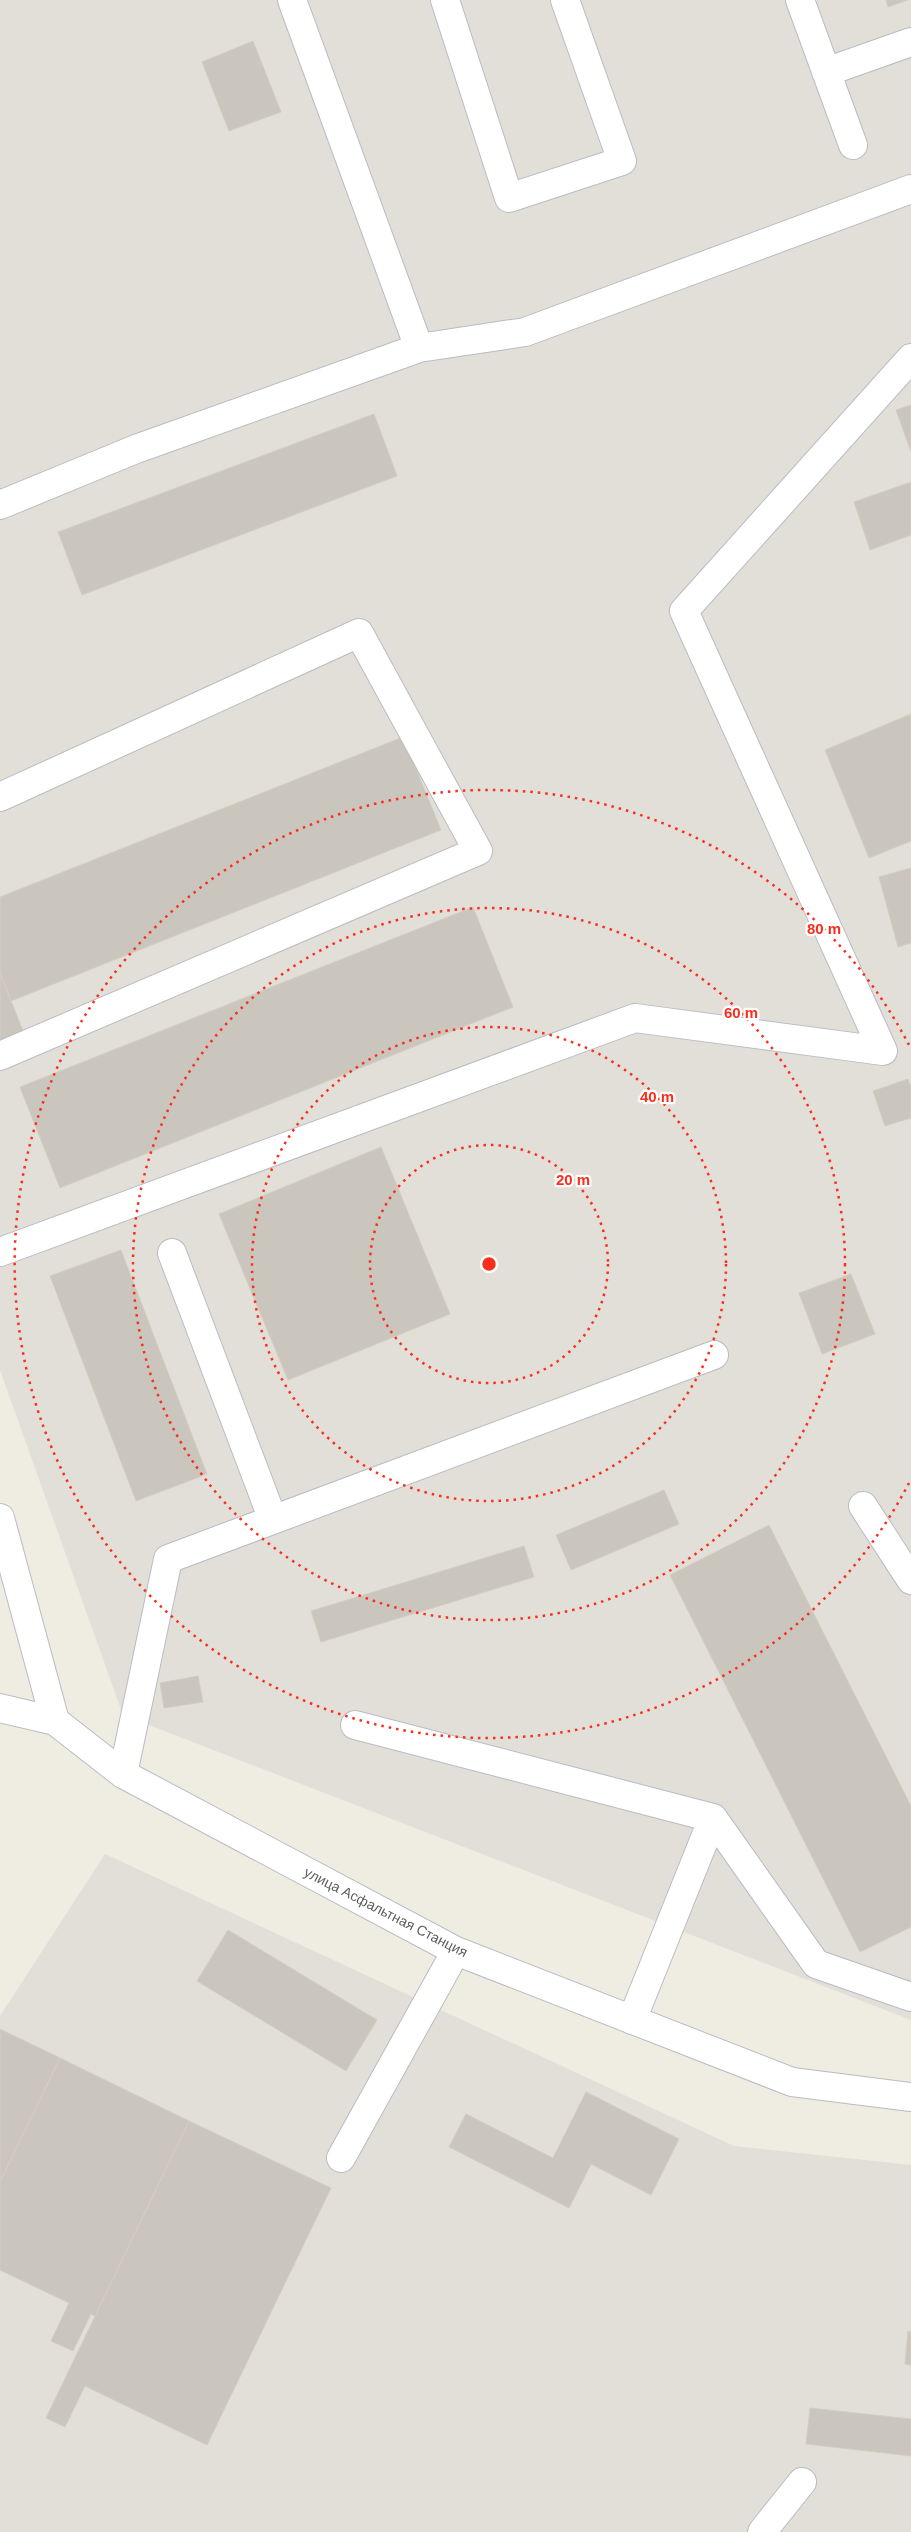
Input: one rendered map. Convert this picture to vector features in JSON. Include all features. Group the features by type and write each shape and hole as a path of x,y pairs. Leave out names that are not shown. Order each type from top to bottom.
{"street":[{"path":"292,0 419,348"},
{"path":"445,0 509,198 622,161 565,0"},
{"path":"800,0 853,145"},
{"path":"826,72 911,42"},
{"path":"0,505 136,449 419,348 525,332 911,189"},
{"path":"0,1252 635,1018 883,1051 684,611 911,358"},
{"path":"0,797 359,633 478,852 0,1056"},
{"path":"172,1252 272,1520"},
{"path":"123,1774 168,1559 714,1356"},
{"path":"863,1506 911,1580"},
{"path":"0,1518 55,1721"},
{"name":"улица Асфальтная Станция","path":"0,1708 55,1721 123,1774 456,1951 792,2082 911,2098"},
{"path":"355,1725 713,1818 816,1964 911,1997"},
{"path":"632,2020 713,1818"},
{"path":"340,2158 456,1951"},
{"path":"762,2532 802,2482"}],"shaded area":[{"path":"0,0 911,0 911,2020 123,1715 0,1370"},
{"path":"105,1854 734,2146 911,2165 911,2532 0,2532 0,2016"}],"building":[{"path":"886,0 908,0 888,7"},
{"path":"253,41 281,112 229,131 202,62"},
{"path":"911,405 911,452 896,410"},
{"path":"374,414 397,476 82,595 58,532"},
{"path":"911,482 911,535 870,550 854,502"},
{"path":"911,714 911,841 869,858 825,750"},
{"path":"403,737 441,830 11,1001 0,973 0,897"},
{"path":"911,868 911,943 898,947 879,877"},
{"path":"473,907 513,1007 60,1188 20,1087"},
{"path":"0,973 27,1041 0,1052"},
{"path":"908,1079 911,1087 911,1118 885,1126 873,1091"},
{"path":"381,1147 450,1314 288,1380 219,1214"},
{"path":"121,1250 207,1474 136,1501 50,1276"},
{"path":"851,1274 875,1334 822,1354 799,1293"},
{"path":"664,1490 679,1524 571,1570 556,1535"},
{"path":"769,1525 911,1806 911,1927 860,1952 670,1575"},
{"path":"524,1546 534,1577 321,1642 311,1611"},
{"path":"198,1676 203,1702 164,1708 160,1683"},
{"path":"228,1930 377,2020 346,2071 197,1981"},
{"path":"0,2029 60,2058 0,2182"},
{"path":"60,2058 189,2121 95,2316 91,2314 73,2351 51,2341 69,2303 0,2270 0,2182"},
{"path":"586,2092 679,2139 651,2195 591,2164 569,2208 449,2147 466,2114 553,2158"},
{"path":"189,2121 331,2188 207,2445 85,2386 65,2427 46,2418"},
{"path":"908,2331 911,2332 911,2365 905,2364"},
{"path":"810,2408 911,2419 911,2456 806,2444"}]}
